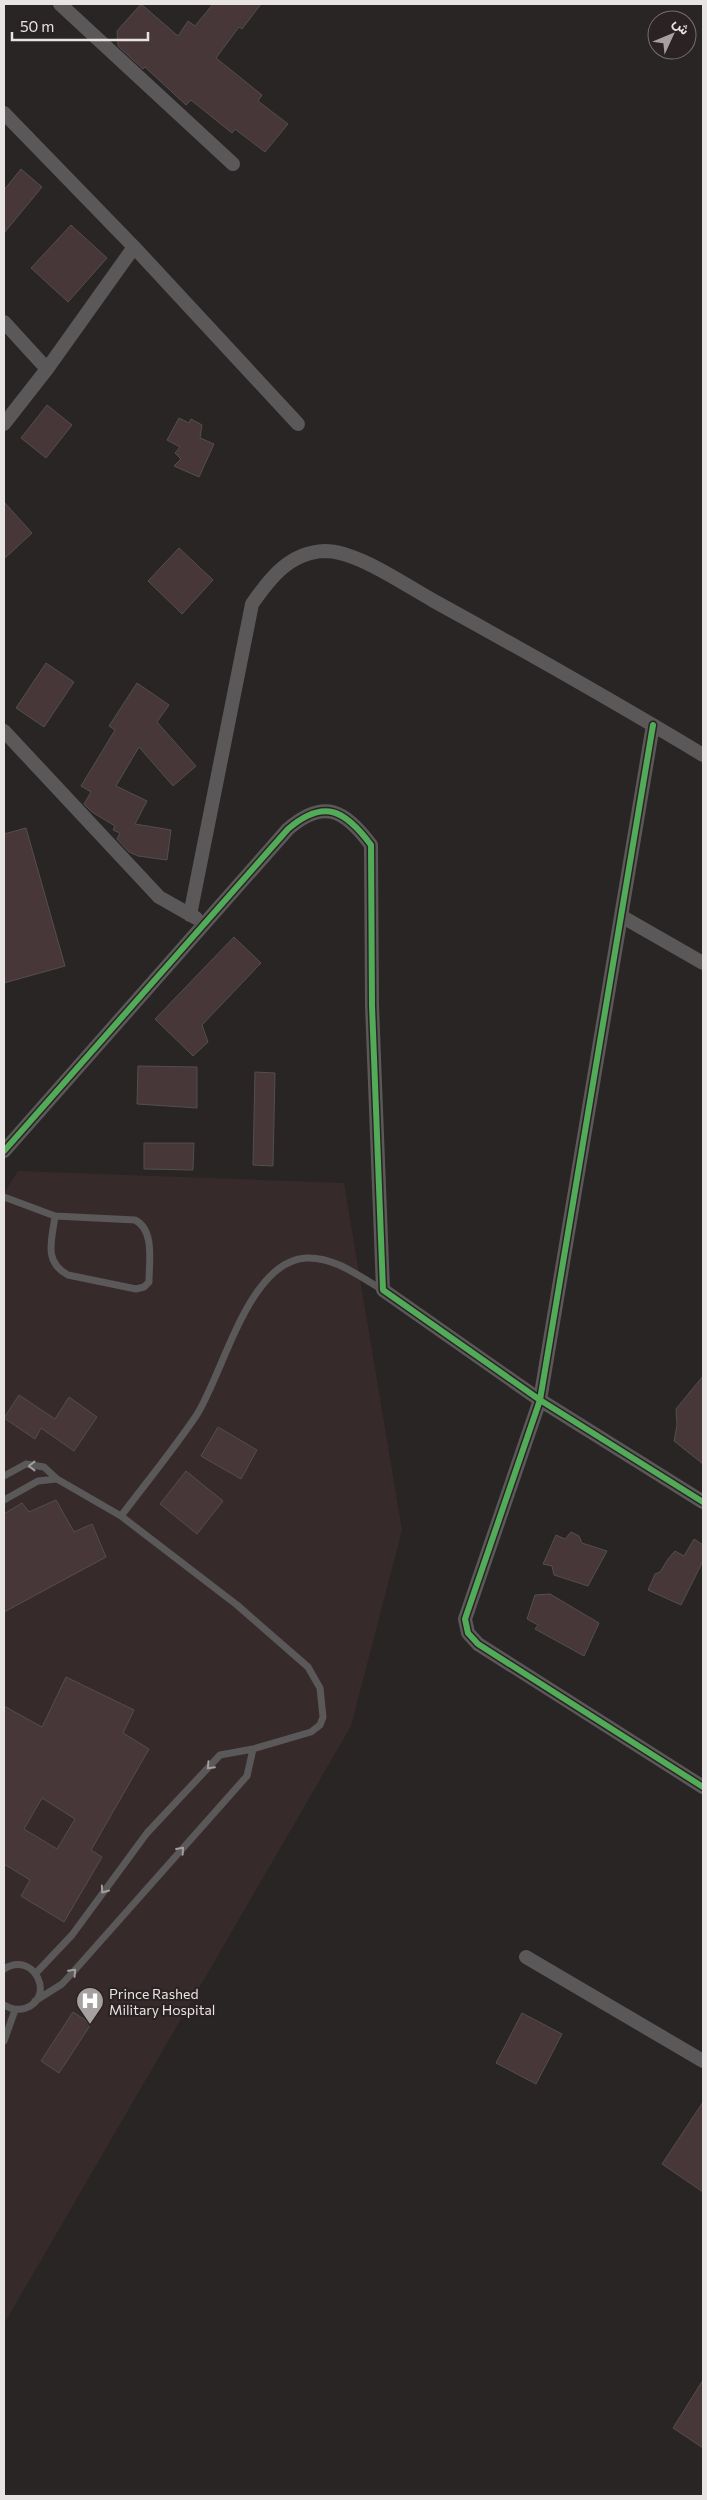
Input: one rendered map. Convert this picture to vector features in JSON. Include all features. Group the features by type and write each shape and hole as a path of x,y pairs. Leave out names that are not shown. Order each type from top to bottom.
{"street":[{"path":"60,4 233,164"},
{"path":"4,113 134,248 298,424"},
{"path":"4,424 48,368 134,248"},
{"path":"4,322 48,368"},
{"path":"190,915 252,604 269,579 292,559 324,551 352,556 703,755"},
{"path":"653,725 540,1400 465,1619 468,1633 478,1644 703,1788"},
{"path":"4,731 159,897 204,923"},
{"path":"4,1151 288,829 304,815 319,811 342,815 359,829 370,846 372,1006 383,1290 540,1400 703,1502"},
{"path":"621,916 703,963"},
{"path":"526,1957 703,2060"}],"lane":[{"path":"4,1197 55,1216 135,1220 143,1224 148,1233 149,1282 144,1287 136,1289 68,1275 58,1270 51,1256 55,1216"},
{"path":"122,1516 197,1414 249,1302 266,1279 285,1264 306,1258 334,1262 383,1290"},
{"path":"4,1476 26,1464 36,1464 44,1467 57,1479 122,1516 238,1605 308,1667 320,1688 323,1717 320,1725 311,1732 253,1749 220,1755 147,1833 72,1936 36,1973"},
{"path":"4,1500 38,1481 57,1479"},
{"path":"4,2005 15,2010 23,2009 62,1984 247,1776 253,1749"},
{"path":"5,1966 23,1965 36,1973 40,1987 35,2001"},
{"path":"4,2041 15,2010"}],"shaded area":[{"name":"Prince Rashed Military Hospital","path":"18,1171 344,1183 402,1530 351,1726 4,2324 4,1193"}],"building":[{"path":"141,4 178,36 188,21 195,26 213,4 261,4 242,29 239,27 216,58 262,95 258,101 288,124 265,152 235,129 232,133 191,100 186,105 145,67 143,69 118,46 117,31"},
{"path":"21,169 42,187 4,233 4,190"},
{"path":"71,225 107,258 68,302 31,268"},
{"path":"47,405 72,425 46,458 21,438"},
{"path":"179,418 189,423 191,419 202,425 200,438 214,444 199,477 174,466 181,459 175,453 180,447 167,440"},
{"path":"4,502 32,533 4,559"},
{"path":"179,548 213,580 182,614 148,581"},
{"path":"46,663 74,682 44,727 16,708"},
{"path":"137,683 169,705 157,722 196,766 173,786 139,747 116,786 147,801 135,824 171,830 167,860 138,856 129,852 117,839 120,833 113,830 115,826 92,812 84,804 91,792 81,786 115,730 109,726"},
{"path":"26,828 65,966 4,983 4,834"},
{"path":"234,937 261,963 202,1025 208,1042 193,1056 155,1019"},
{"path":"138,1066 197,1067 197,1108 137,1104"},
{"path":"255,1072 275,1073 273,1166 253,1165"},
{"path":"144,1143 194,1143 193,1170 144,1169"},
{"path":"703,1376 703,1464 674,1441 677,1425 676,1409"},
{"path":"19,1395 55,1419 69,1397 97,1417 74,1451 41,1428 35,1439 4,1418"},
{"path":"218,1427 257,1450 241,1479 201,1456"},
{"path":"186,1471 223,1501 197,1534 160,1504"},
{"path":"56,1500 74,1532 92,1524 106,1557 4,1612 4,1514 22,1503 29,1512"},
{"path":"571,1532 579,1536 582,1543 607,1551 588,1586 554,1575 552,1566 543,1564 556,1535 565,1539"},
{"path":"694,1539 703,1545 703,1561 681,1605 648,1590 655,1574 660,1572 675,1551 684,1556"},
{"path":"550,1594 599,1623 584,1656 535,1629 538,1625 527,1619 535,1595"},
{"path":"66,1677 134,1710 123,1733 149,1749 91,1850 102,1857 64,1922 21,1896 30,1880 4,1864 4,1706 42,1727","holes":["42,1798 75,1819 57,1849 24,1829"]},
{"path":"73,2012 91,2024 59,2073 41,2061"},
{"path":"522,2013 562,2034 536,2084 496,2063"},
{"path":"703,2102 703,2192 662,2164"},
{"path":"703,2380 703,2448 673,2428"}],"cycle path":[{"path":"653,725 540,1400 465,1619 468,1633 478,1644 703,1787"},
{"path":"4,1151 288,829 301,819 323,811 343,816 352,823 371,845 372,1006 383,1290 540,1400 703,1502"}],"place":[{"name":"Prince Rashed Military Hospital","path":"90,2025"}]}
